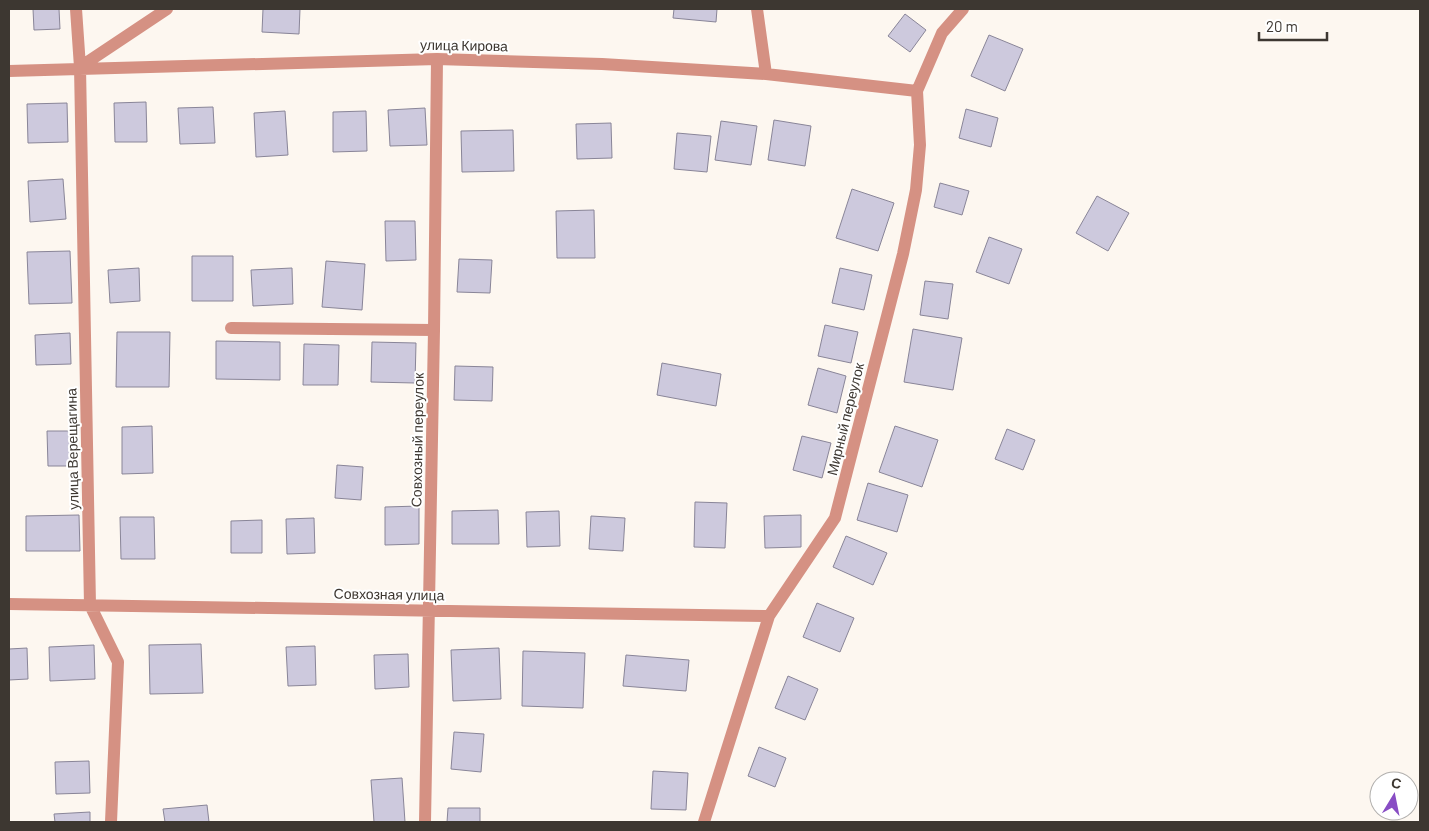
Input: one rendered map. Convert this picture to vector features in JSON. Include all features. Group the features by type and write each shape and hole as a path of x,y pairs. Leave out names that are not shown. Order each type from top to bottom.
{"street":[{"name":"улица Верещагина","path":"76,9 80,68 90,605 118,662 111,822"},
{"path":"80,68 167,9"},
{"path":"757,9 766,74"},
{"name":"Мирный переулок","path":"704,822 769,616 835,518 903,254 914,200 920,145 917,92 942,33 963,9"},
{"name":"улица Кирова","path":"9,71 437,59 602,64 766,74 917,92"},
{"name":"Совхозный переулок","path":"425,822 430,609 437,59"},
{"path":"231,328 434,330"},
{"name":"Совхозная улица","path":"9,604 430,609 769,616"}],"building":[{"path":"33,9 59,9 60,29 34,30"},
{"path":"263,9 300,9 299,34 262,32"},
{"path":"674,9 717,9 716,22 673,18"},
{"path":"905,14 926,30 910,52 888,36"},
{"path":"989,35 1023,49 1005,91 971,76"},
{"path":"146,102 147,142 115,142 114,103"},
{"path":"67,103 68,142 28,143 27,104"},
{"path":"213,107 215,143 180,144 178,108"},
{"path":"425,108 427,145 390,146 388,110"},
{"path":"966,109 998,118 991,147 959,138"},
{"path":"285,111 288,155 256,157 254,113"},
{"path":"366,111 367,151 333,152 333,112"},
{"path":"774,120 811,126 805,166 768,160"},
{"path":"721,121 757,126 751,165 715,160"},
{"path":"611,123 612,158 577,159 576,124"},
{"path":"513,130 514,171 462,172 461,131"},
{"path":"677,133 711,136 707,172 674,169"},
{"path":"63,179 66,219 30,222 28,181"},
{"path":"940,183 969,191 962,215 934,207"},
{"path":"852,189 894,203 878,251 836,238"},
{"path":"1097,196 1129,213 1108,251 1076,233"},
{"path":"594,210 595,258 557,258 556,211"},
{"path":"385,221 415,221 416,260 386,261"},
{"path":"989,237 1022,249 1009,284 976,272"},
{"path":"70,251 72,303 29,304 27,252"},
{"path":"192,256 233,256 233,301 192,301"},
{"path":"459,259 492,260 490,293 457,292"},
{"path":"326,261 365,264 362,310 322,307"},
{"path":"139,268 140,301 110,303 108,270"},
{"path":"292,268 293,304 253,306 251,270"},
{"path":"840,268 872,275 864,310 832,303"},
{"path":"925,281 953,284 948,319 920,315"},
{"path":"825,325 858,332 851,363 818,356"},
{"path":"913,329 962,338 953,390 904,382"},
{"path":"117,332 170,332 169,387 116,387"},
{"path":"70,333 71,364 36,365 35,335"},
{"path":"216,341 280,342 280,380 216,379"},
{"path":"372,342 416,343 415,383 371,382"},
{"path":"304,344 339,345 338,385 303,385"},
{"path":"662,363 721,374 716,406 657,395"},
{"path":"455,366 493,367 492,401 454,400"},
{"path":"818,368 846,376 837,413 808,405"},
{"path":"152,426 153,473 122,474 122,427"},
{"path":"895,426 938,440 922,487 879,472"},
{"path":"1007,429 1035,440 1023,470 995,459"},
{"path":"47,431 75,431 76,466 48,466"},
{"path":"802,436 831,443 822,478 793,470"},
{"path":"337,465 363,467 361,500 335,498"},
{"path":"868,483 908,495 897,532 857,520"},
{"path":"695,502 727,503 725,548 694,547"},
{"path":"419,506 419,544 385,545 385,507"},
{"path":"498,510 499,544 452,544 452,511"},
{"path":"559,511 560,546 527,547 526,512"},
{"path":"79,515 80,551 26,551 26,516"},
{"path":"801,515 801,547 765,548 764,516"},
{"path":"591,516 625,518 623,551 589,549"},
{"path":"120,517 154,517 155,559 121,559"},
{"path":"314,518 315,553 287,554 286,519"},
{"path":"262,520 262,553 231,553 231,521"},
{"path":"846,536 887,553 873,585 833,567"},
{"path":"817,603 854,618 840,652 803,637"},
{"path":"201,644 203,693 150,694 149,645"},
{"path":"94,645 95,679 50,681 49,647"},
{"path":"315,646 316,685 288,686 286,647"},
{"path":"27,648 28,679 9,680 9,649"},
{"path":"499,648 501,699 453,701 451,650"},
{"path":"523,651 585,653 583,708 522,706"},
{"path":"408,654 409,687 375,689 374,655"},
{"path":"626,655 689,660 686,691 623,686"},
{"path":"788,676 818,689 805,720 775,708"},
{"path":"454,732 484,734 481,772 451,769"},
{"path":"759,747 786,758 775,787 748,776"},
{"path":"89,761 90,793 56,794 55,762"},
{"path":"653,771 688,773 686,810 651,809"},
{"path":"402,778 405,822 374,822 371,780"},
{"path":"207,805 209,822 165,822 163,809"},
{"path":"448,808 480,808 480,822 447,822"},
{"path":"90,812 90,822 55,822 54,814"}]}
